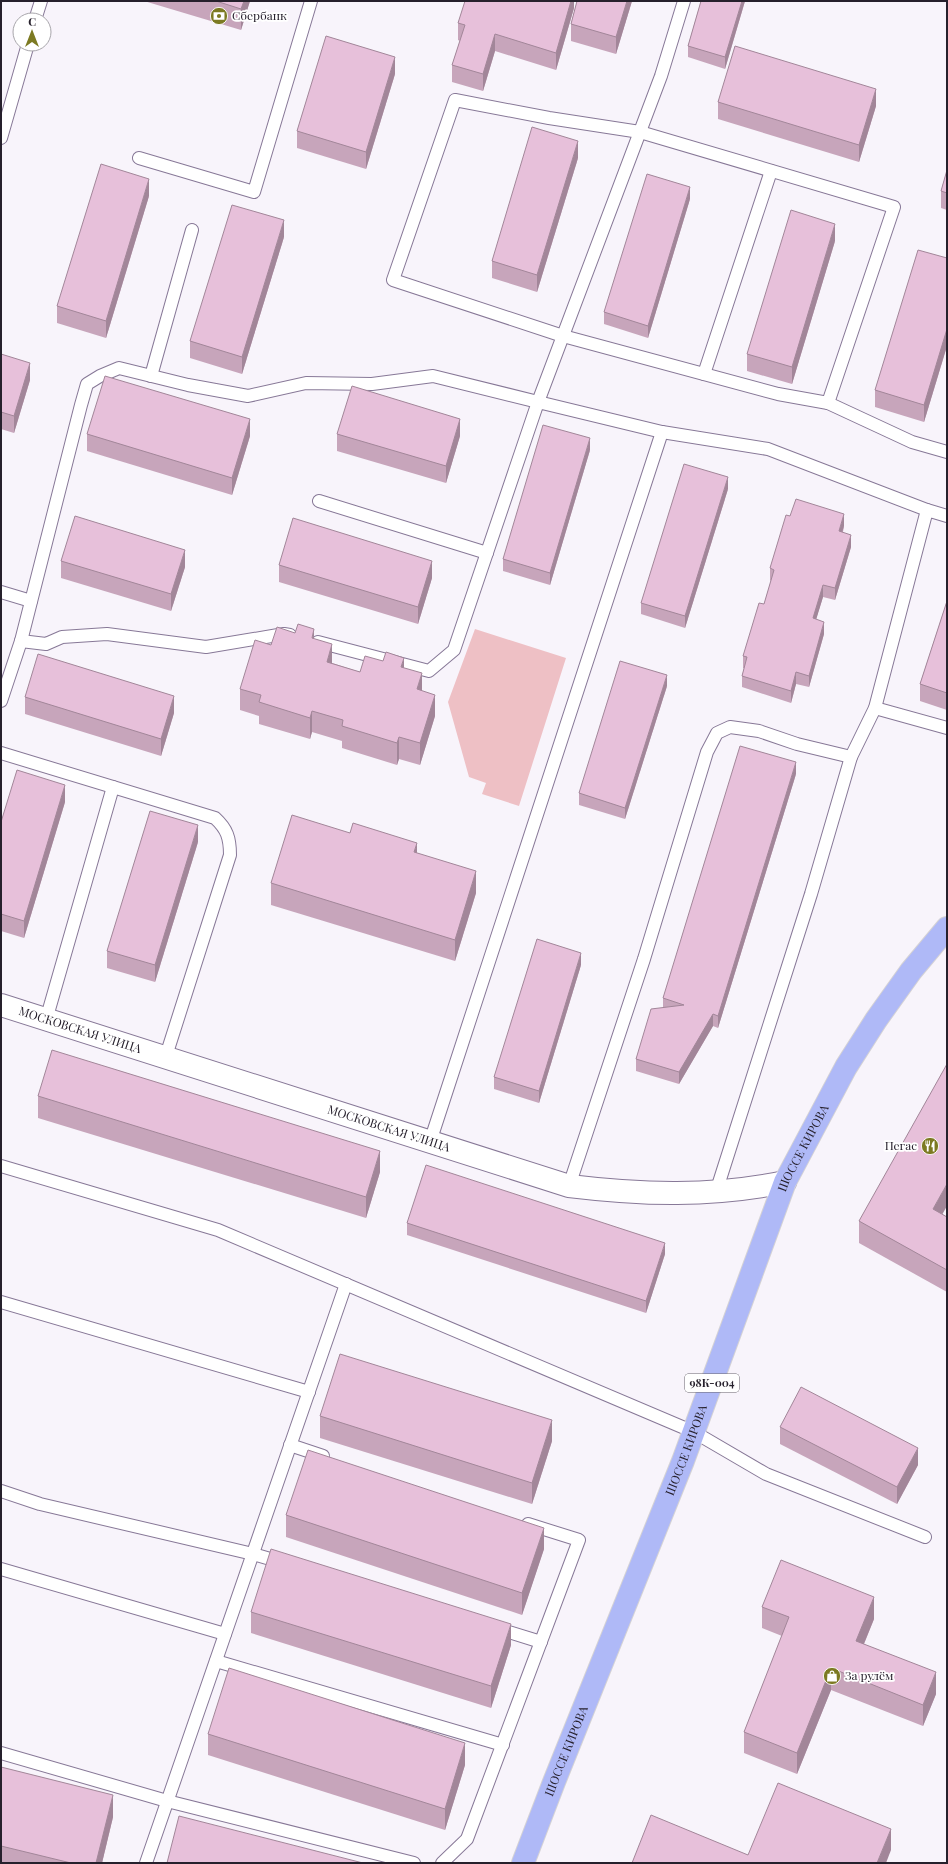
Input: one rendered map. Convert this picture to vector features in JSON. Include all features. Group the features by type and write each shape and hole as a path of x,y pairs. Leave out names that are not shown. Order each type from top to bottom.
{"main road":[{"name":"ШОССЕ КИРОВА","path":"523,1863 694,1432 785,1182 829,1098 871,1027 911,971 947,928"}],"street":[{"name":"МОСКОВСКАЯ УЛИЦА","path":"1,1005 165,1059 569,1186 636,1193 664,1194 716,1192 785,1182"}],"lane":[{"path":"37,12 40,1"},
{"path":"139,158 254,192 311,1"},
{"path":"21,641 46,644 62,637 107,634 206,647 284,634 429,671 454,650 538,402 662,76 684,1"},
{"path":"1,138 26,52"},
{"path":"828,403 894,207 640,132 549,118 455,100 393,280 564,336 778,394 828,403 912,442 947,452"},
{"path":"704,374 771,171"},
{"path":"151,376 192,230"},
{"path":"1,701 21,641 87,384 100,376 119,368 188,385 248,396 306,383 372,384 433,376 662,432 768,449 927,510 947,516"},
{"path":"430,1142 662,432"},
{"path":"319,501 487,553"},
{"path":"716,1192 811,894 851,757 875,708 927,510"},
{"path":"1,592 31,601"},
{"path":"875,708 947,728"},
{"path":"569,1186 644,959 707,752 717,733 730,727 759,731 797,744 851,757"},
{"path":"1,754 215,818 224,827 230,840 230,855 165,1059"},
{"path":"46,1020 113,787"},
{"path":"1,1166 218,1230 694,1432 766,1474 925,1536"},
{"path":"146,1863 346,1284"},
{"path":"1,1302 309,1392"},
{"path":"290,1445 336,1460"},
{"path":"1,1491 40,1504 253,1554 298,1568"},
{"path":"442,1863 467,1840 578,1540 518,1520"},
{"path":"1,1569 225,1634"},
{"path":"488,1625 541,1642"},
{"path":"216,1662 503,1745"},
{"path":"1,1753 168,1801 414,1863"}],"shaded area":[{"path":"475,629 566,658 519,806 482,794 486,783 469,777 448,702"}],"building":[{"path":"216,1 244,1 241,9"},
{"path":"465,1 571,1 556,53 495,34 483,74 452,65 465,25 458,23"},
{"path":"577,1 627,1 616,37 571,24"},
{"path":"701,1 742,1 725,57 688,46"},
{"path":"326,36 395,57 366,152 297,131"},
{"path":"735,46 876,89 859,145 718,102"},
{"path":"532,127 578,141 537,275 492,261"},
{"path":"101,164 149,179 106,321 57,306"},
{"path":"947,170 947,193 941,191"},
{"path":"647,174 690,187 648,326 604,312"},
{"path":"232,205 284,220 242,357 190,341"},
{"path":"791,210 835,224 792,367 747,354"},
{"path":"918,250 947,258 947,329 924,405 875,390"},
{"path":"1,354 30,363 14,416 1,412"},
{"path":"105,376 250,419 232,478 87,434"},
{"path":"352,386 460,419 446,466 337,434"},
{"path":"543,425 590,438 550,573 503,559"},
{"path":"684,464 728,477 685,616 641,603"},
{"path":"796,499 844,514 839,531 851,535 835,588 823,585 813,618 824,622 809,676 796,672 791,691 742,676 747,657 743,656 759,603 764,604 774,570 770,568 786,515 790,516"},
{"path":"75,516 185,550 171,594 61,561"},
{"path":"293,518 432,561 418,607 279,565"},
{"path":"947,601 947,693 920,684"},
{"path":"298,624 314,629 312,638 332,644 327,662 360,672 365,656 383,661 386,652 404,658 401,667 422,673 417,689 435,695 420,743 399,737 397,743 342,726 343,720 312,711 310,718 259,702 261,695 240,689 255,640 271,645 277,627 295,633"},
{"path":"38,654 174,696 161,739 25,697"},
{"path":"620,661 667,675 625,808 579,793"},
{"path":"740,746 796,762 718,1016 713,1014 679,1072 636,1059 651,1009 684,1005 663,998"},
{"path":"17,770 65,785 24,921 1,914 1,822"},
{"path":"150,811 198,825 155,965 107,951"},
{"path":"292,815 350,833 353,823 417,843 414,852 476,871 455,940 271,883"},
{"path":"537,939 581,953 539,1091 494,1077"},
{"path":"52,1050 380,1151 366,1197 38,1096"},
{"name":"Пегас","path":"947,1064 947,1184 933,1209 947,1217 947,1270 859,1221"},
{"path":"426,1165 665,1243 646,1301 407,1223"},
{"path":"340,1354 552,1420 532,1483 320,1416"},
{"path":"801,1387 918,1448 897,1487 780,1427"},
{"path":"308,1450 544,1528 522,1593 286,1515"},
{"path":"271,1549 511,1624 491,1686 251,1612"},
{"name":"За рулём","path":"781,1560 874,1597 856,1641 936,1672 923,1705 831,1668 797,1753 744,1732 789,1617 762,1607"},
{"path":"229,1668 465,1743 445,1809 208,1734"},
{"path":"1,1767 113,1795 96,1863 71,1863 1,1846"},
{"path":"778,1783 891,1829 877,1863 632,1863 651,1815 748,1855"},
{"path":"179,1816 363,1863 167,1863"}],"place":[{"name":"Сбербанк","path":"219,16"},
{"name":"Пегас","path":"930,1146"},
{"name":"За рулём","path":"832,1676"}]}
